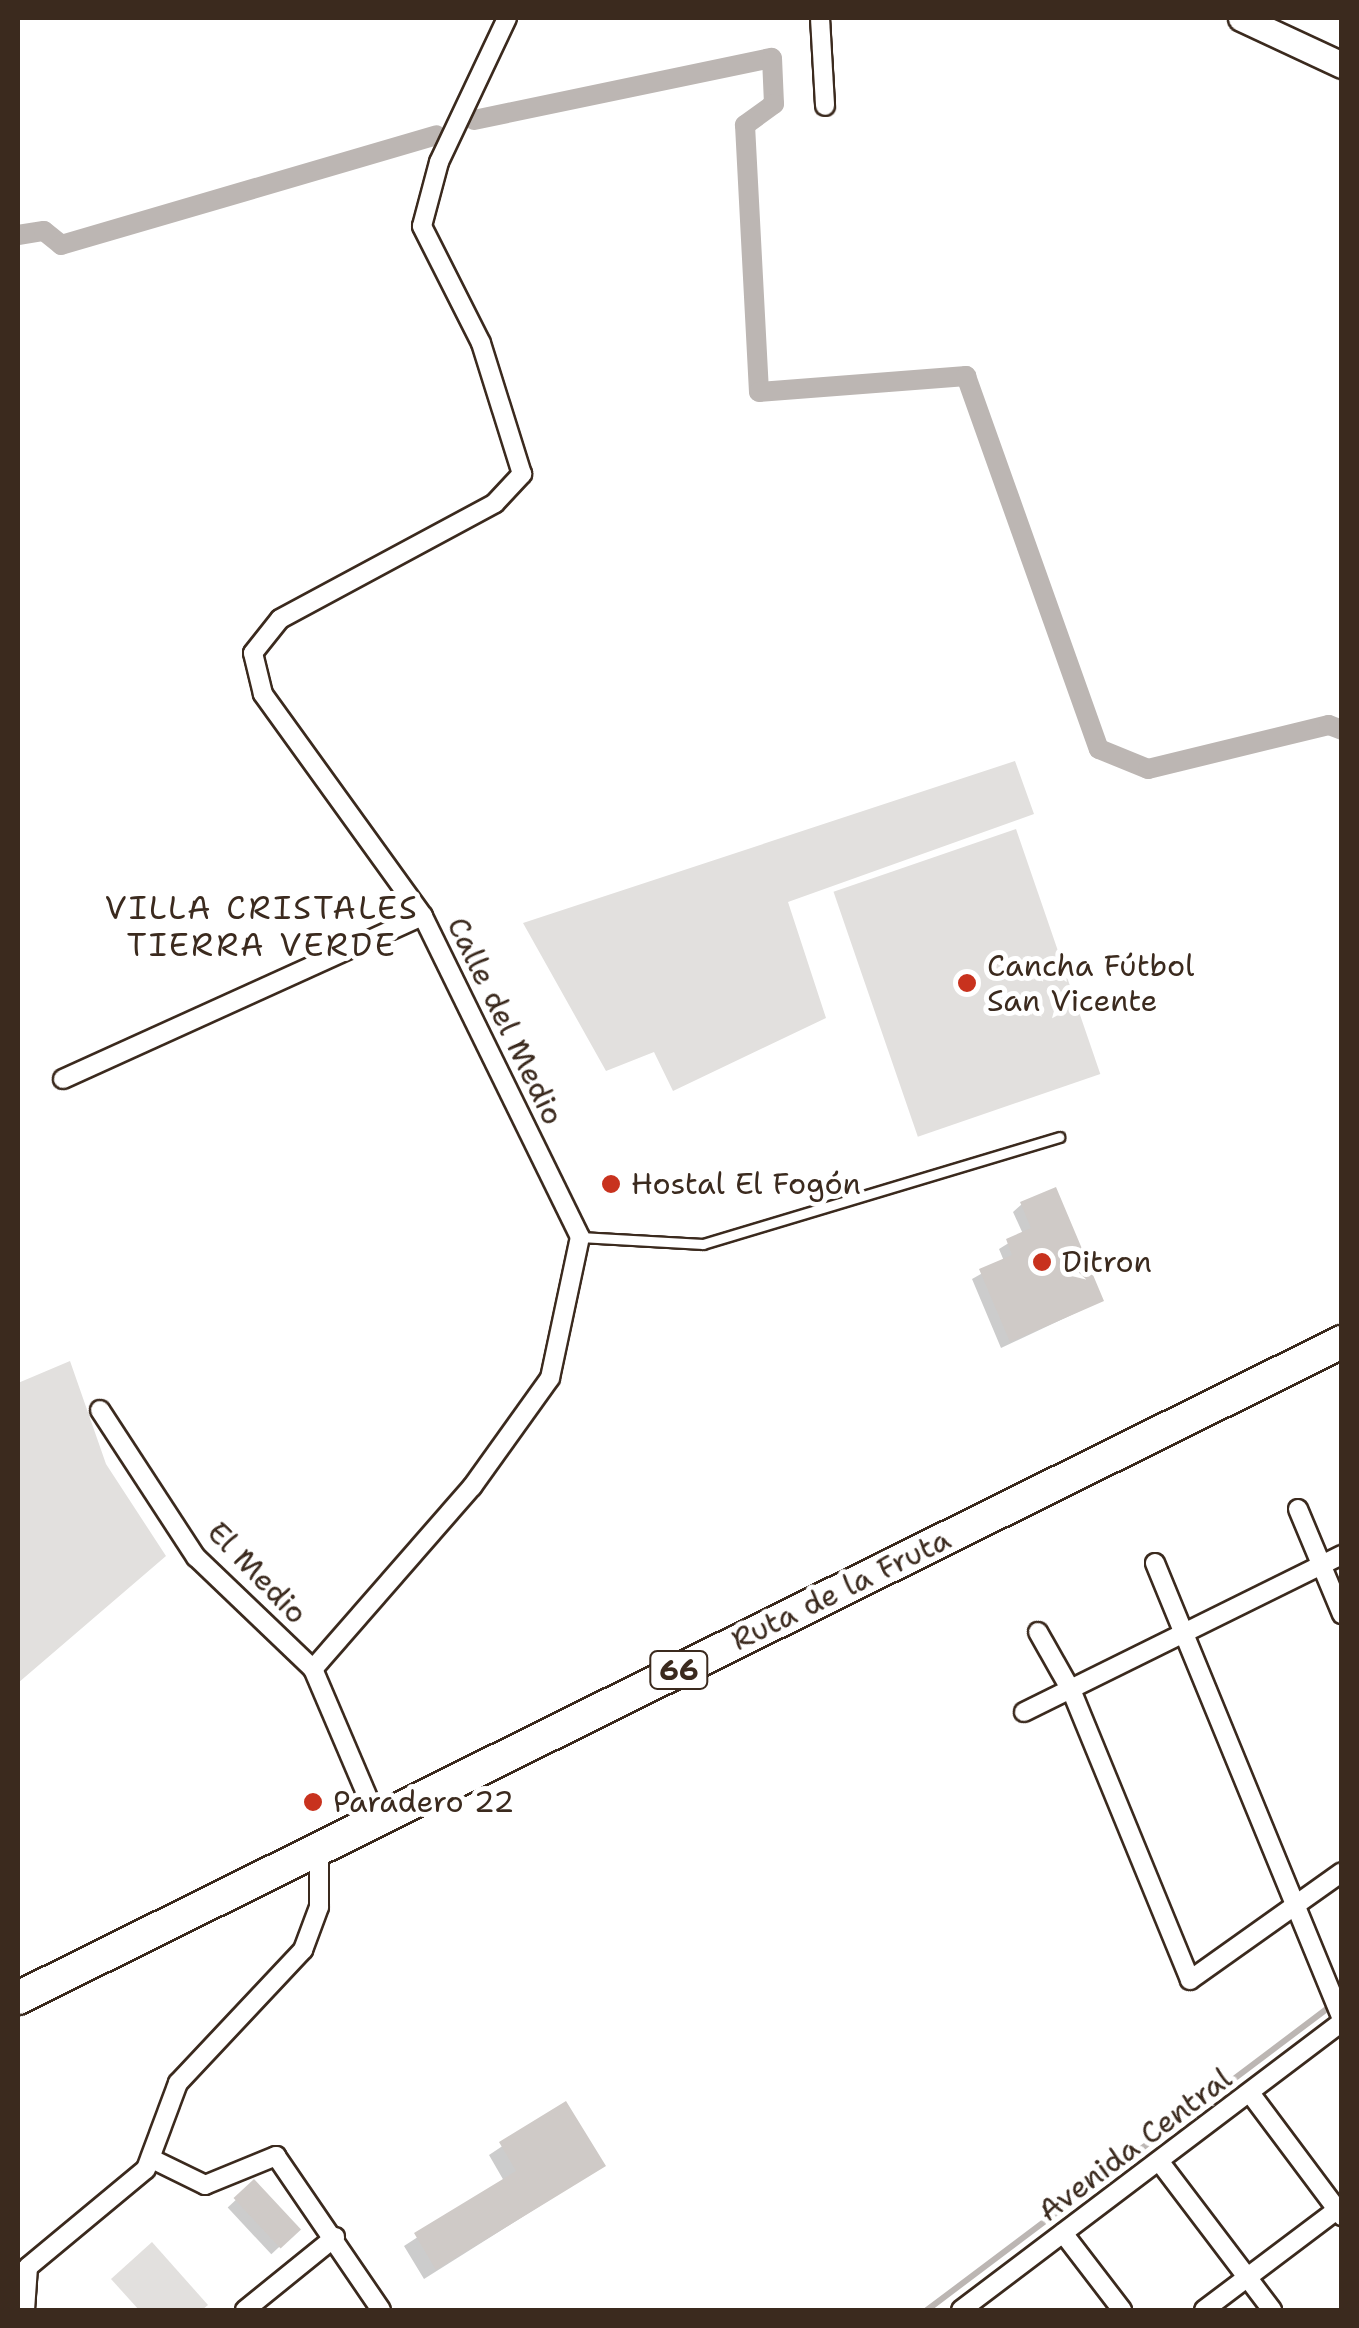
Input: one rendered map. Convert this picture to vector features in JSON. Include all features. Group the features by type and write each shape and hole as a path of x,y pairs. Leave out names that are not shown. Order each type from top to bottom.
{"highway":[{"name":"Ruta de la Fruta","path":"18,1998 1342,1342"}],"street":[{"name":"Calle del Medio","path":"507,18 439,162 422,226 481,343 522,474 496,503 280,619 253,653 262,694 423,916 580,1237"},
{"path":"820,18 824,106"},
{"path":"1241,18 1342,65"},
{"path":"64,1079 423,916"},
{"path":"377,1819 314,1669 472,1487 550,1378 580,1237"},
{"name":"El Medio","path":"100,1410 196,1558 314,1669"},
{"path":"1298,1509 1342,1614"},
{"path":"1024,1712 1072,1692 1342,1554"},
{"path":"1155,1563 1189,1632 1299,1902 1339,2012"},
{"path":"1038,1632 1072,1692 1190,1980 1342,1872"},
{"path":"25,2310 23,2262 152,2159 178,2083 303,1950 319,1907 320,1848"},
{"name":"Avenida Central","path":"960,2310 1250,2093 1339,2012"},
{"path":"1204,2310 1340,2210 1250,2093"},
{"path":"152,2159 205,2185 276,2156 381,2310"},
{"path":"1159,2161 1272,2310"},
{"path":"1063,2234 1122,2310"},
{"path":"250,2309 335,2238"}],"lane":[{"path":"580,1237 703,1244 1060,1137"}],"shaded area":[{"path":"1015,761 1034,814 788,902 826,1018 673,1091 654,1052 606,1071 523,923"},
{"name":"Cancha Fútbol San Vicente","path":"1016,829 1100,1074 918,1137 834,892"},
{"path":"70,1361 106,1464 166,1556 18,1683 18,1383"},
{"path":"152,2242 208,2305 202,2310 139,2310 111,2279"}],"building":[{"name":"Ditron","path":"1056,1187 1104,1301 1010,1342 979,1269 1012,1255 1006,1239 1031,1228 1020,1202"},
{"path":"566,2101 606,2166 436,2270 414,2233 516,2171 499,2142"},
{"path":"254,2179 301,2229 281,2249 234,2198"}],"waterway":[{"path":"474,120 772,58 774,104 745,125 759,392 966,376 1099,749 1148,769 1329,725 1342,730"},
{"path":"18,235 44,231 61,245 436,135"},
{"path":"927,2310 1332,2005"}],"place":[{"name":"Cancha Fútbol San Vicente","path":"967,983"},
{"name":"Hostal El Fogón","path":"611,1184"},
{"name":"Ditron","path":"1042,1262"},
{"name":"Paradero 22","path":"313,1802"}],"district":[{"name":"VILLA CRISTALES TIERRA VERDE","path":"262,928"}]}
